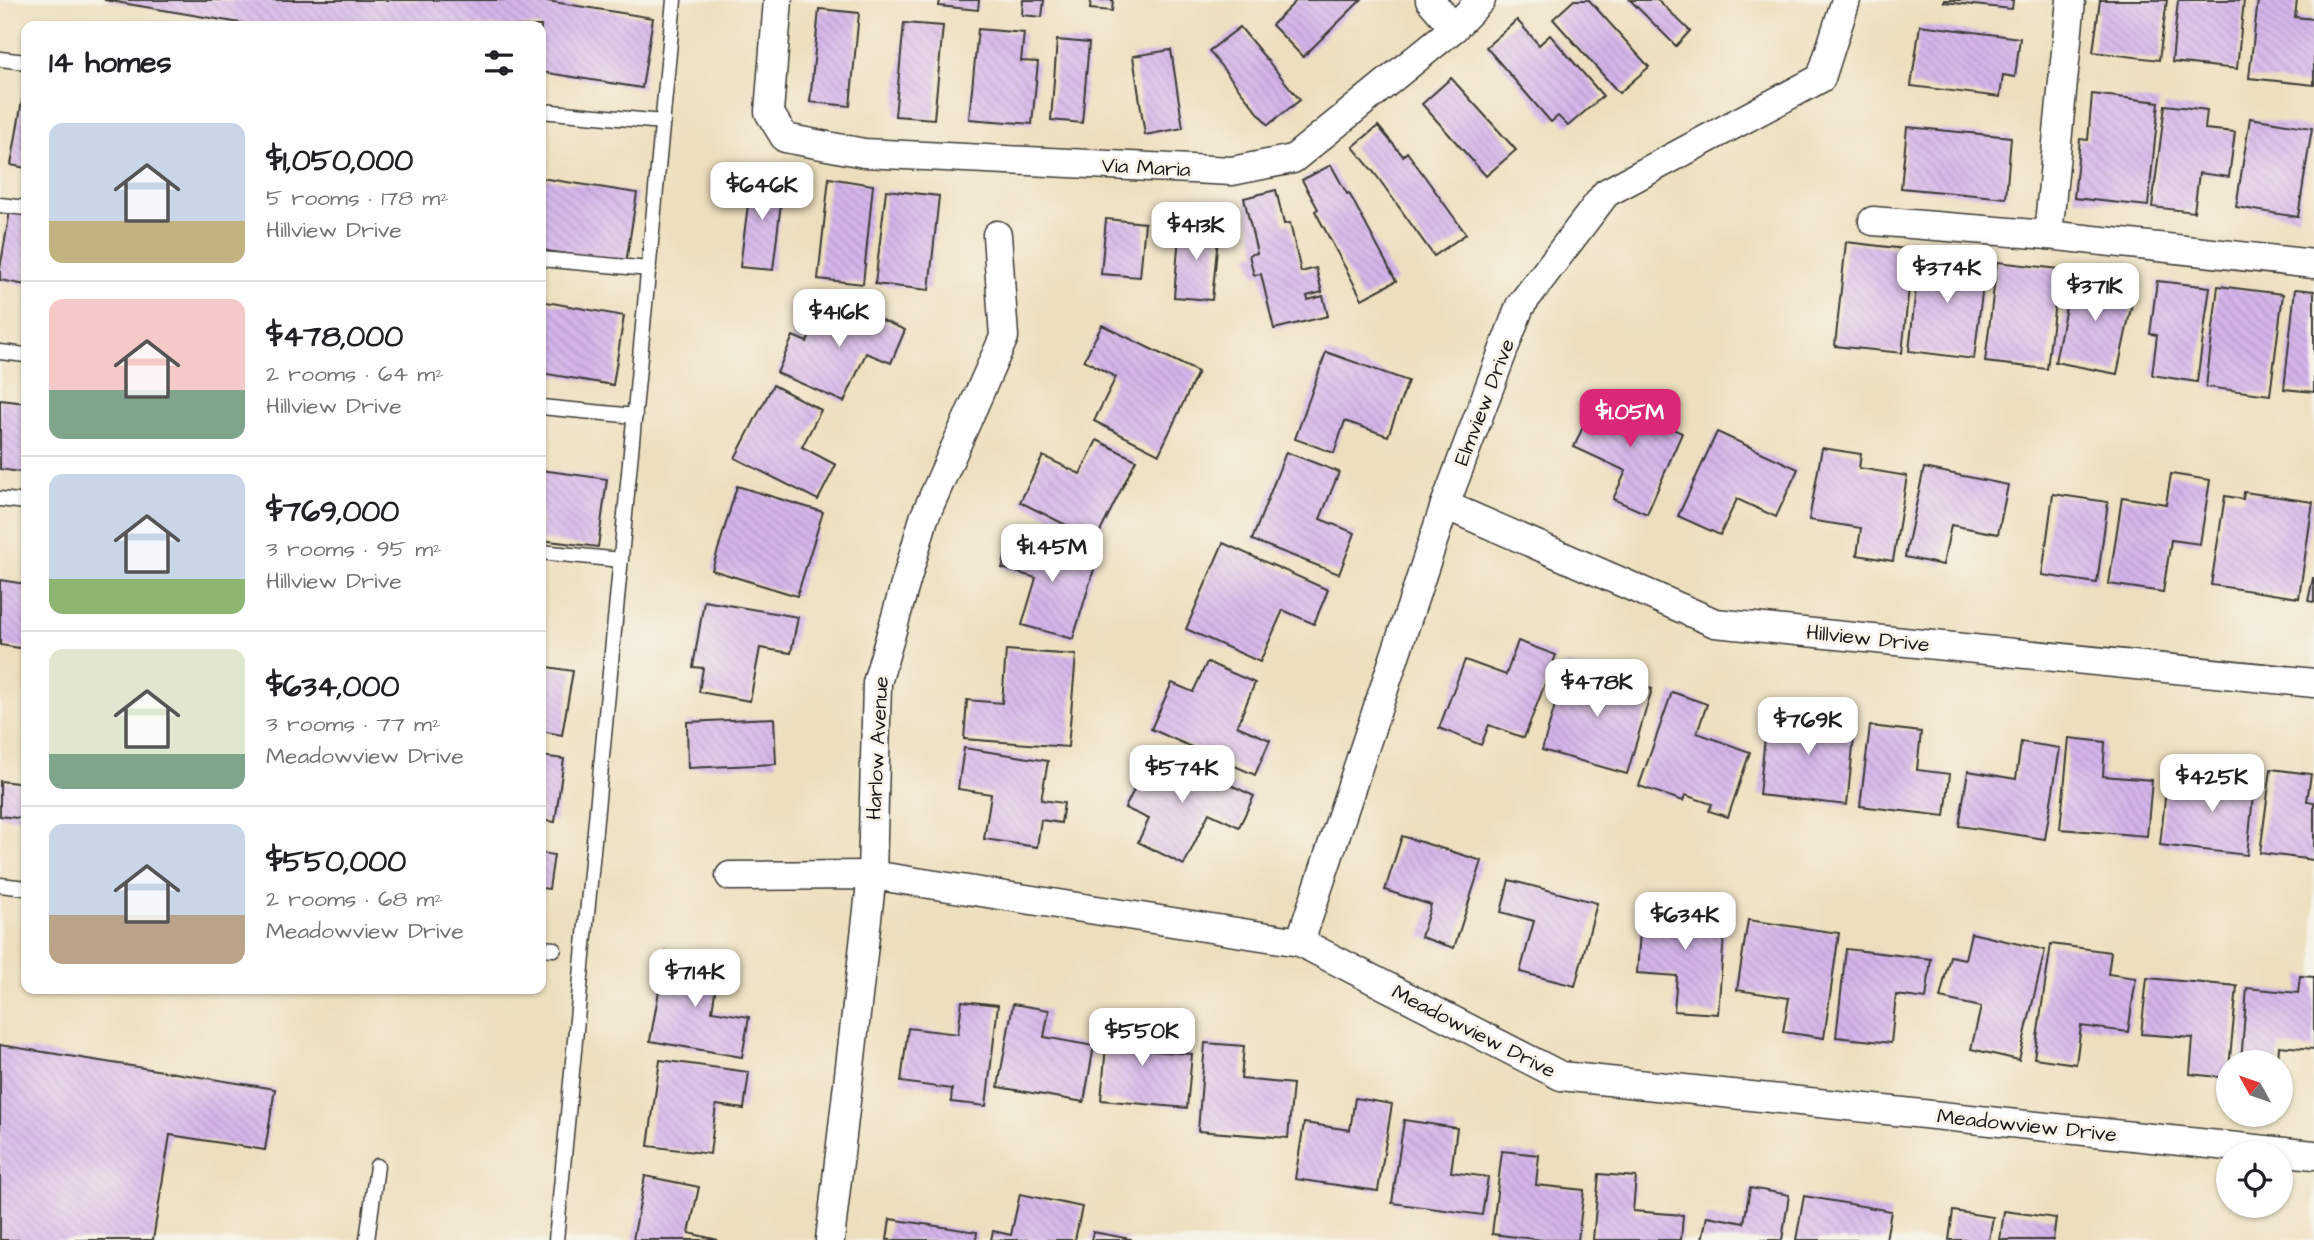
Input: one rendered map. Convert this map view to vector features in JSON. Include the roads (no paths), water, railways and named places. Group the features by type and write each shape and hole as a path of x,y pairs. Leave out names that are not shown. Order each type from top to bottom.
{"street":[{"name":"Via Maria","path":"778,0 769,112 785,138 864,153 1232,171 1293,159 1454,28 1480,0"},
{"path":"1430,0 1454,28"},
{"name":"Elmview Drive","path":"1300,942 1445,505 1520,306 1605,193 1821,78 1846,0"},
{"path":"2048,235 2071,0"},
{"path":"1873,221 2048,235 2314,264"},
{"name":"Harlow Avenue","path":"830,1240 872,875 877,683 924,518 1004,337 997,234"},
{"name":"Hillview Drive","path":"1445,505 1715,623 2314,683"},
{"name":"Meadowview Drive","path":"730,876 872,875 1300,942 1561,1076 2314,1155"}],"lane":[{"path":"556,1240 674,0"},
{"path":"0,59 21,61"},
{"path":"546,110 663,122"},
{"path":"0,205 21,207"},
{"path":"546,259 649,269"},
{"path":"0,352 21,354"},
{"path":"546,407 635,416"},
{"path":"0,499 21,501"},
{"path":"546,552 621,560"},
{"path":"0,885 21,887"},
{"path":"367,1240 377,1166"}]}
